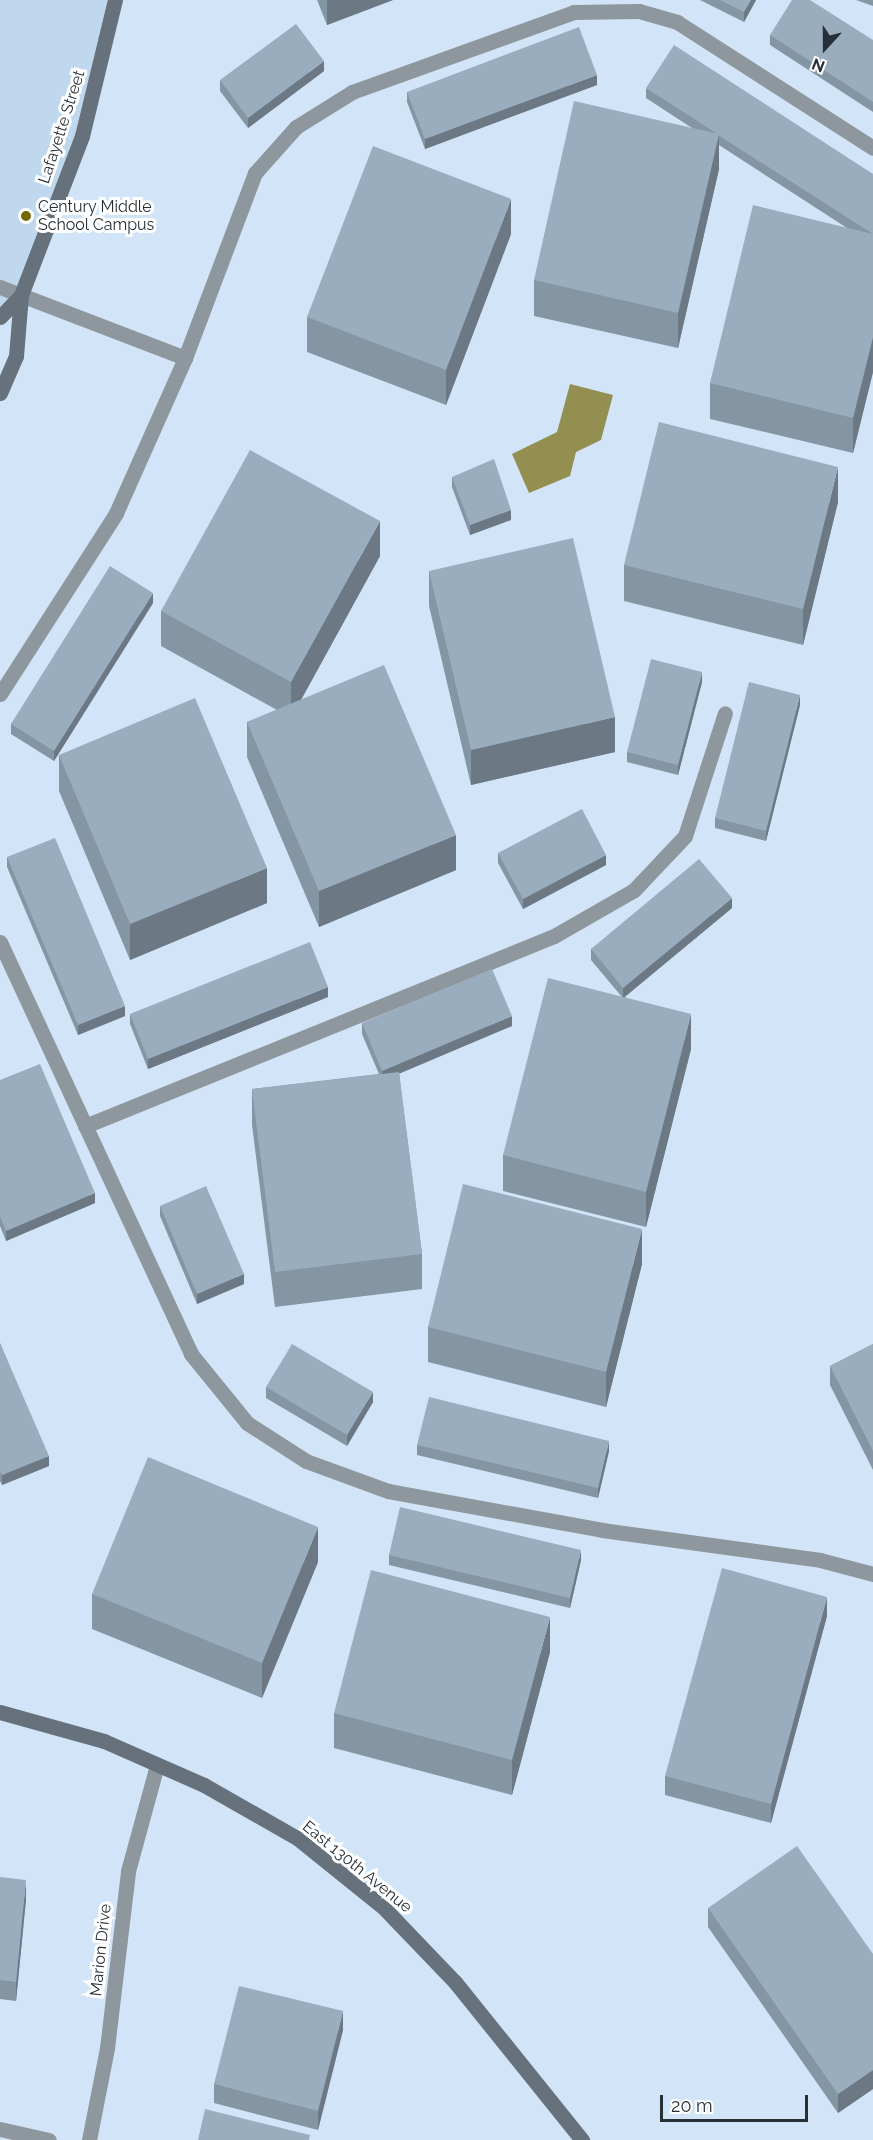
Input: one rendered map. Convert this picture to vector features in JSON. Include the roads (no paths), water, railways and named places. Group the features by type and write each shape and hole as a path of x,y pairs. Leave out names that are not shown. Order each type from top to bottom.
{"street":[{"name":"Lafayette Street","path":"0,393 16,356 21,295 82,136 115,0"},
{"path":"0,694 116,513 185,358 255,173 296,127 352,92 574,12 639,11 677,22 873,148"},
{"path":"0,287 185,358"},
{"name":"Lafayette Street","path":"0,317 21,295"},
{"path":"85,1126 554,936 634,890 685,836 725,713"},
{"path":"0,942 191,1354 248,1423 306,1461 388,1491 602,1530 820,1560 873,1574"},
{"name":"East 130th Avenue","path":"0,1712 104,1741 204,1785 297,1838 384,1908 455,1982 582,2140"},
{"name":"Marion Drive","path":"89,2140 107,2048 128,1871 157,1765"},
{"path":"0,2129 49,2140"}],"place":[{"name":"Century Middle School Campus","path":"26,216"}]}
